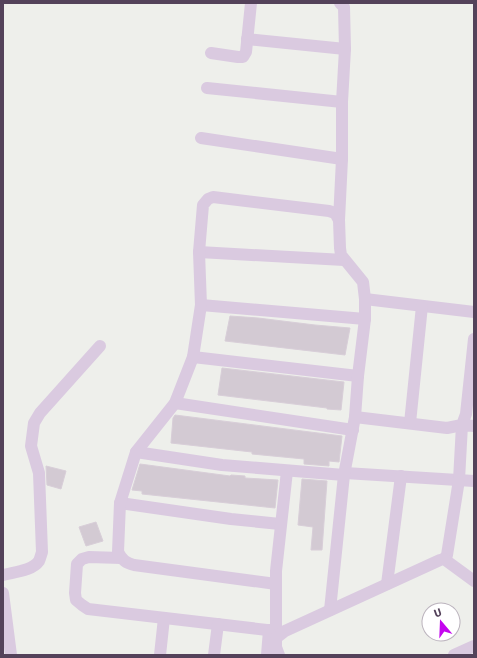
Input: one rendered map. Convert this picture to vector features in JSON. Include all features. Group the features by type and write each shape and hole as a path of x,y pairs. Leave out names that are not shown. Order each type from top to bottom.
{"street":[{"path":"211,53 243,57 246,52 251,3"},
{"path":"330,610 345,474 355,417 365,319 363,282 344,260 340,248 339,220 342,159 344,7 340,3"},
{"path":"247,39 344,49"},
{"path":"207,88 342,102"},
{"path":"201,138 342,159"},
{"path":"276,584 127,563 121,558 118,552 120,503 136,452 175,403 192,357 201,305 199,252 203,205 208,199 213,197 329,211 335,213 339,220"},
{"path":"199,252 344,260"},
{"path":"365,299 474,312"},
{"path":"201,305 365,319"},
{"path":"410,423 422,306"},
{"path":"121,558 89,557 82,559 77,564 76,600 88,609 218,624 274,633 285,631 444,559 447,555 468,425 466,414 474,339"},
{"path":"3,575 34,566 39,561 42,552 39,473 31,446 34,423 40,413 100,346"},
{"path":"192,357 358,376"},
{"path":"175,403 353,430"},
{"path":"355,417 447,428 468,425"},
{"path":"136,452 222,465 287,471 474,481"},
{"path":"279,655 274,633 276,584 280,524 287,471"},
{"path":"387,584 401,476"},
{"path":"120,503 231,519 280,524"},
{"path":"444,559 474,581"},
{"path":"3,593 11,655"},
{"path":"160,655 164,618"},
{"path":"214,655 218,624"},
{"path":"267,655 274,633"},
{"path":"454,655 474,646"}],"building":[{"path":"230,316 350,328 345,355 225,341"},
{"path":"222,368 344,382 341,410 218,395"},
{"path":"175,415 342,436 339,462 329,461 329,466 304,464 304,459 252,454 252,452 171,443 173,418"},
{"path":"140,464 230,476 245,476 245,478 278,480 275,508 142,494 142,491 132,490"},
{"path":"46,466 66,471 61,489 47,485"},
{"path":"302,479 327,481 322,550 311,550 313,527 298,525"},
{"path":"96,522 103,541 86,546 79,527"}]}
